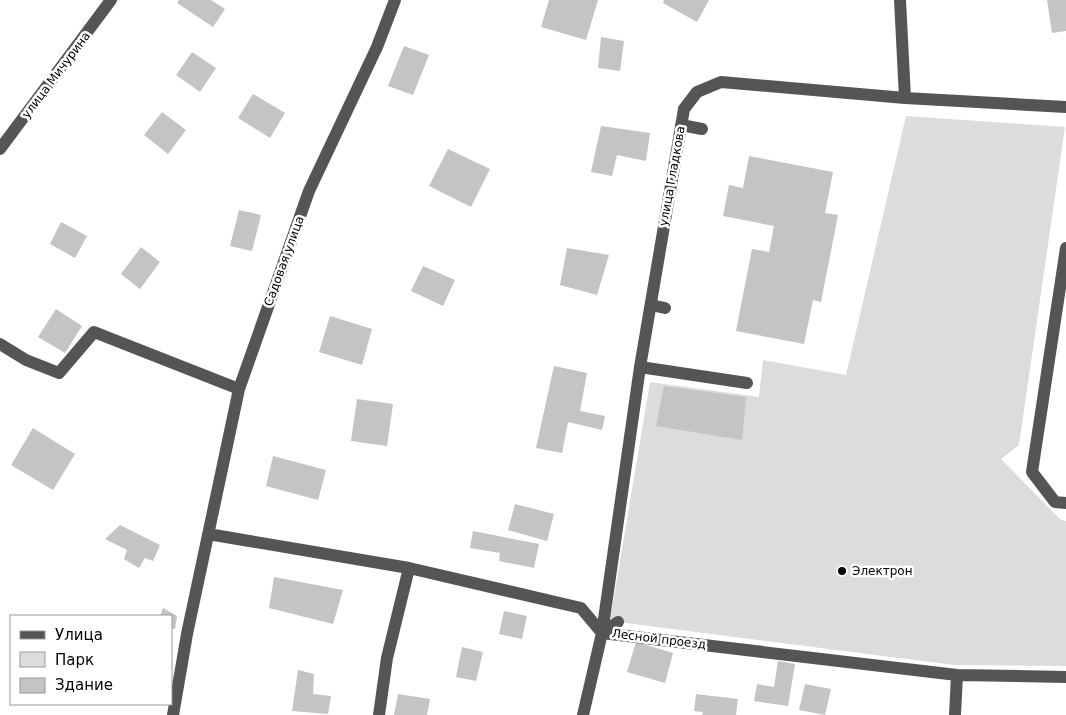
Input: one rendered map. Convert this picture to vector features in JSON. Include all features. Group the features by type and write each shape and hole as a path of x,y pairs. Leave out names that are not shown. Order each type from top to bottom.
{"street":[{"name":"улица Мичурина","path":"0,149 112,0"},
{"name":"Садовая улица","path":"173,715 208,534 239,389 309,191 377,47 395,0"},
{"path":"900,0 905,98"},
{"name":"улица Гладкова","path":"583,715 602,632 640,367 681,125 684,109 697,92 721,82 905,98 1066,107"},
{"path":"681,125 702,128"},
{"path":"1066,248 1032,472 1055,502 1066,503"},
{"path":"651,305 665,308"},
{"path":"0,344 26,360 58,373 94,332 239,389"},
{"path":"640,367 747,383"},
{"name":"Лесной проезд","path":"208,534 409,568 581,608 602,632 957,675 1066,677"},
{"path":"379,715 387,658 409,568"},
{"path":"602,632 618,622"},
{"path":"955,715 957,675"}],"green space":[{"path":"906,116 1065,127 1019,445 1001,459 1061,520 1066,521 1066,666 954,665 610,621 650,382 759,397 763,360 846,375"}],"building":[{"path":"179,0 211,0 225,9 213,27 177,3"},
{"path":"549,0 598,0 586,40 541,27"},
{"path":"664,0 709,0 697,22 663,3"},
{"path":"1047,0 1066,0 1066,31 1052,33"},
{"path":"601,37 624,41 620,71 598,68"},
{"path":"404,46 429,55 413,95 388,86"},
{"path":"192,52 216,68 200,92 176,75"},
{"path":"253,94 285,113 270,138 238,118"},
{"path":"162,112 186,130 168,154 144,135"},
{"path":"601,126 650,133 646,161 617,155 612,176 591,172"},
{"path":"448,149 490,169 471,207 429,186"},
{"path":"749,156 833,172 825,213 838,215 821,302 813,300 804,344 736,331 752,249 769,252 774,226 723,216 729,185 743,188"},
{"path":"239,210 261,215 252,251 230,246"},
{"path":"61,222 87,236 75,258 50,244"},
{"path":"141,247 160,262 140,289 121,274"},
{"path":"567,248 609,255 597,295 560,285"},
{"path":"423,266 455,280 443,306 411,291"},
{"path":"56,309 82,326 65,353 38,337"},
{"path":"330,316 372,329 362,365 319,352"},
{"path":"554,366 587,373 580,411 605,416 602,430 568,422 562,453 536,448"},
{"path":"664,386 746,397 742,440 656,426"},
{"path":"357,399 393,404 387,446 351,441"},
{"path":"33,428 75,454 53,490 11,465"},
{"path":"273,456 326,470 318,500 266,486"},
{"path":"515,504 554,514 547,541 508,530"},
{"path":"120,525 160,545 153,561 145,558 139,568 124,559 127,550 105,539"},
{"path":"473,531 539,544 534,568 499,561 500,553 470,548"},
{"path":"274,577 343,590 333,624 269,608"},
{"path":"163,608 177,616 175,629 172,628 172,615 160,615"},
{"path":"504,611 527,616 522,639 499,634"},
{"path":"636,642 673,653 665,683 627,672"},
{"path":"462,647 483,652 476,681 456,677"},
{"path":"778,661 795,664 788,706 754,701 757,684 774,687"},
{"path":"298,670 314,674 313,694 331,696 328,714 292,711"},
{"path":"805,684 831,689 825,715 799,710"},
{"path":"398,694 430,699 427,715 394,715"},
{"path":"696,694 738,699 736,715 702,715 703,712 694,711"}],"place":[{"name":"Электрон","path":"842,571"}]}
